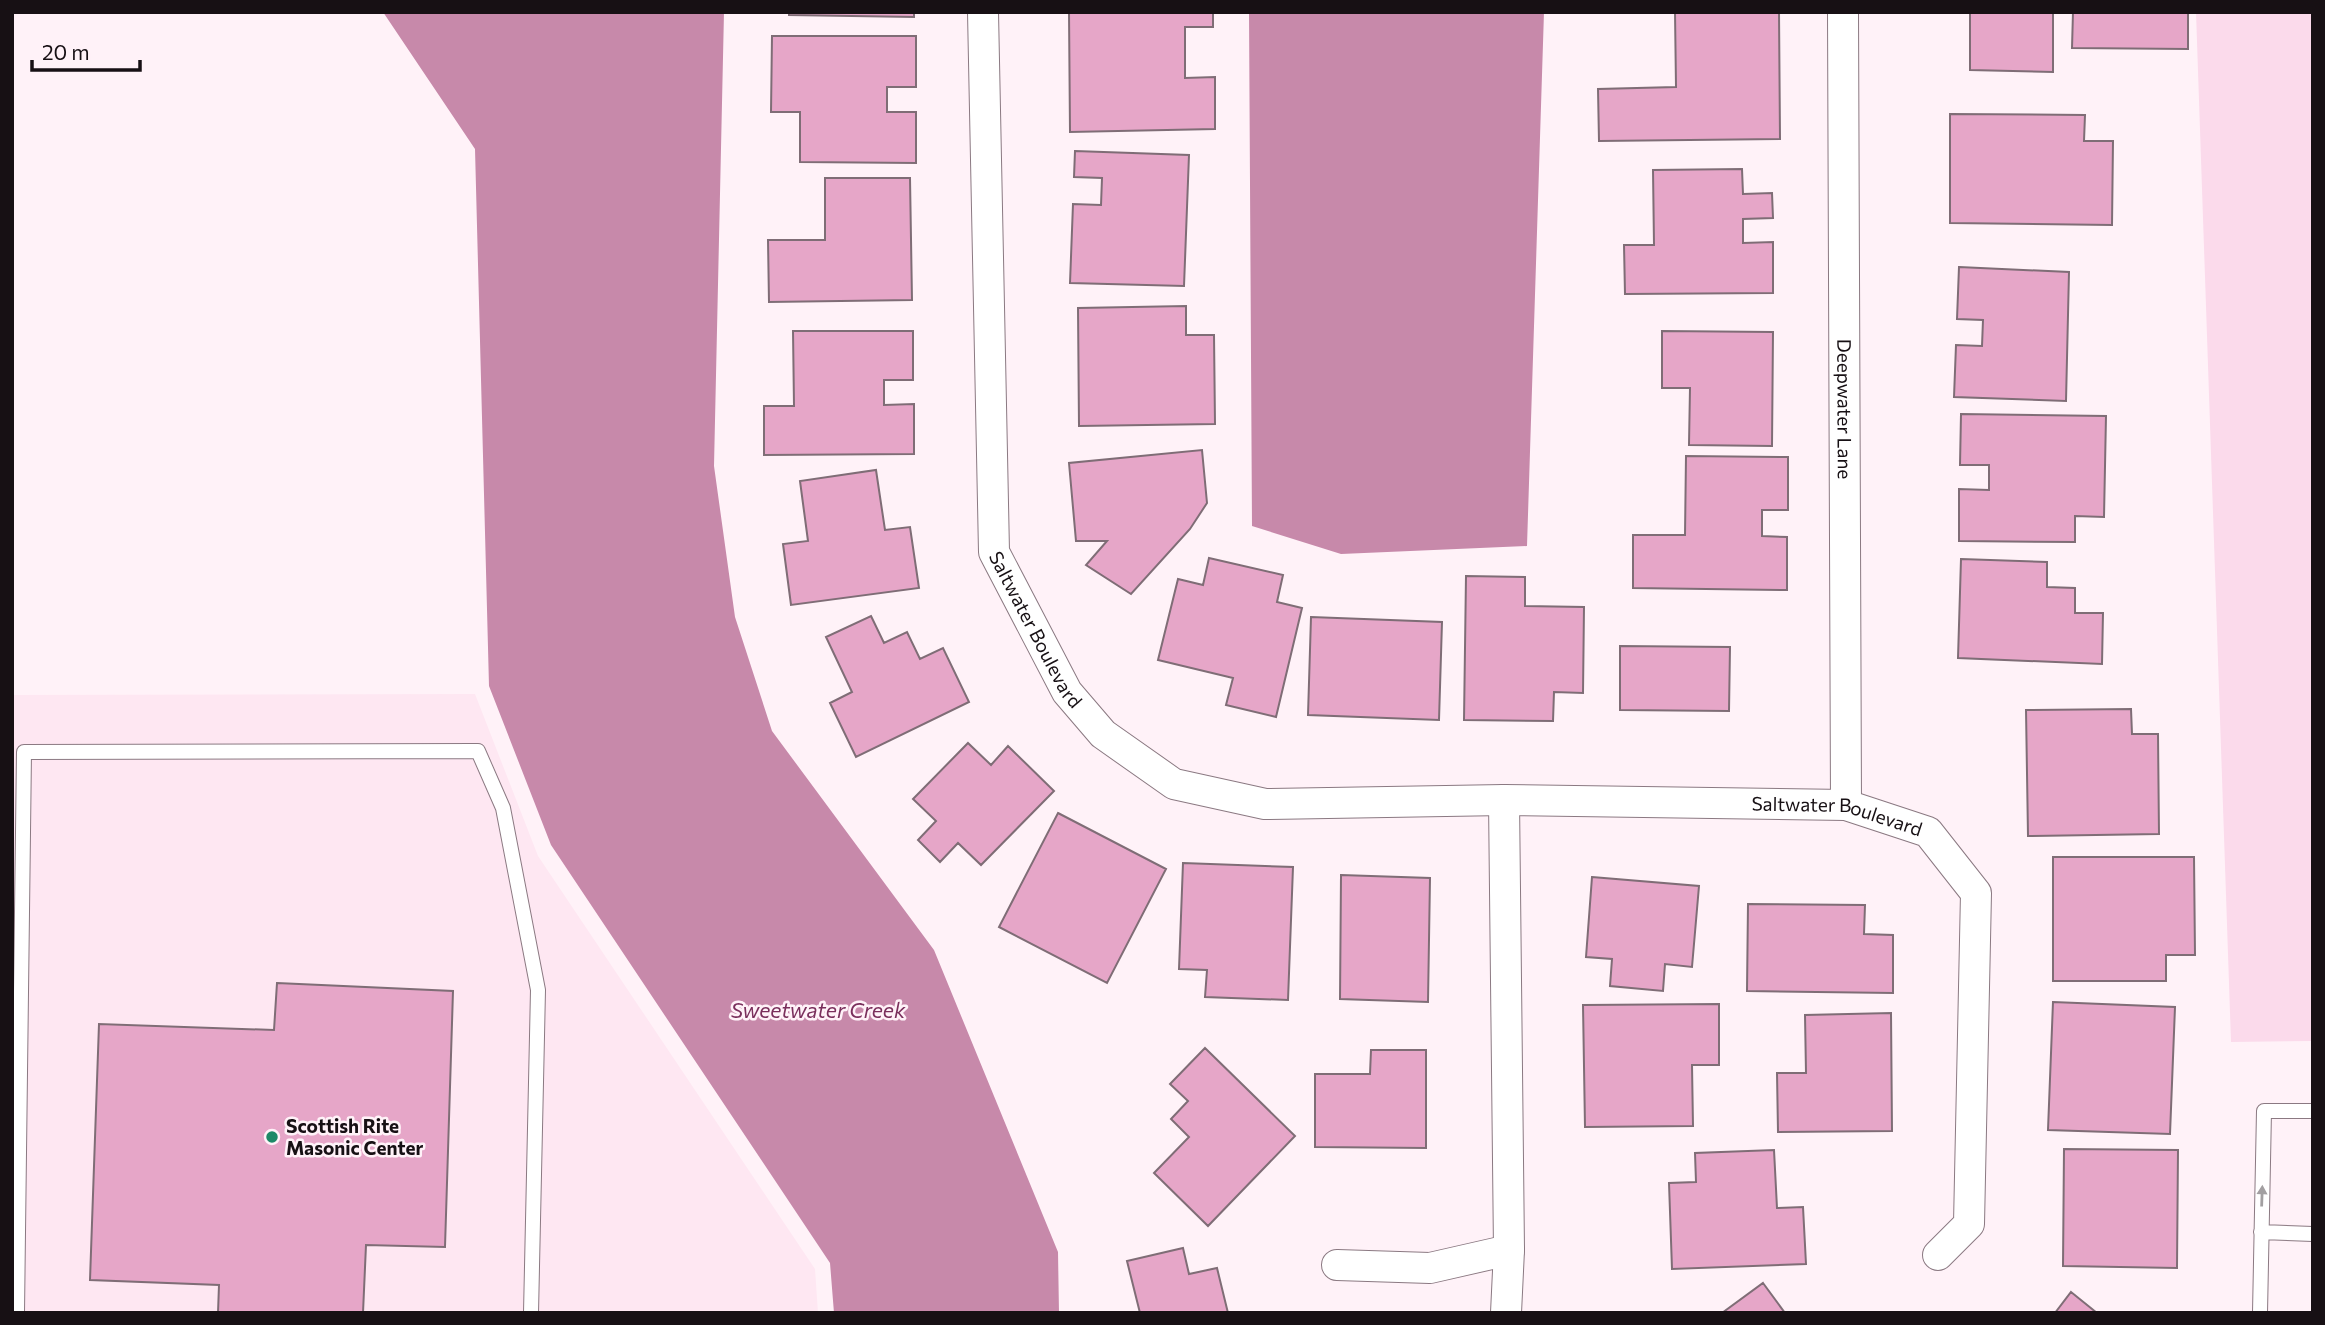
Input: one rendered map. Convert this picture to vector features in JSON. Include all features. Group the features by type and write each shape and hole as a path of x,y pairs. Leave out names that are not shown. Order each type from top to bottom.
{"street":[{"name":"Saltwater Boulevard","path":"983,12 994,552 1067,692 1103,734 1174,784 1265,804 1504,800 1846,805 1928,832 1976,893 1969,1224 1938,1255"},
{"name":"Deepwater Lane","path":"1843,12 1846,805"},
{"path":"1504,800 1508,1250 1506,1313"},
{"path":"1337,1265 1430,1268 1508,1250"}],"lane":[{"path":"17,1313 24,752 478,751 503,808 538,990 531,1313"},
{"path":"2260,1313 2264,1111 2313,1111"},
{"path":"2261,1232 2313,1234"}],"shaded area":[{"path":"2196,12 2313,12 2313,1041 2231,1042"},
{"path":"475,694 538,856 815,1269 818,1313 12,1313 12,695"}],"water":[{"name":"Sweetwater Creek","path":"383,12 724,12 714,466 735,617 772,731 934,950 1058,1252 1059,1313 834,1313 830,1263 551,845 489,686 475,149"},
{"path":"1249,12 1544,12 1527,546 1341,554 1252,526"}],"building":[{"path":"789,12 914,12 914,17 789,15"},
{"path":"1069,12 1213,12 1213,27 1185,27 1185,78 1215,77 1215,129 1070,132"},
{"path":"1675,12 1779,12 1780,139 1599,141 1598,89 1676,87"},
{"path":"1970,12 2053,12 2053,72 1970,70"},
{"path":"2073,12 2188,12 2188,49 2072,48"},
{"path":"772,36 916,36 916,87 887,87 887,112 916,112 916,163 800,162 800,112 771,112"},
{"path":"1950,114 2085,115 2084,141 2113,141 2112,225 1950,223"},
{"path":"1075,151 1189,155 1184,286 1070,283 1073,204 1101,205 1102,178 1074,177"},
{"path":"1742,169 1743,194 1772,193 1773,218 1743,219 1743,243 1773,242 1773,293 1625,294 1624,245 1654,245 1653,170"},
{"path":"825,178 910,178 912,300 769,302 768,240 825,240"},
{"path":"1959,267 2069,272 2066,401 1954,397 1956,345 1982,346 1983,320 1957,319"},
{"path":"1186,306 1186,335 1214,335 1215,424 1079,426 1078,308"},
{"path":"793,331 913,331 913,380 884,380 884,405 914,404 914,454 764,455 764,406 794,406"},
{"path":"1662,331 1773,332 1772,446 1689,445 1690,388 1662,388"},
{"path":"1961,414 2106,416 2104,517 2075,516 2075,542 1959,541 1959,489 1989,490 1989,465 1960,465"},
{"path":"1202,450 1207,503 1190,529 1131,594 1086,565 1107,541 1076,541 1069,463"},
{"path":"1686,456 1788,457 1788,510 1762,510 1762,536 1787,537 1787,590 1633,588 1633,535 1685,535"},
{"path":"876,470 885,530 910,527 919,588 791,605 783,544 808,541 800,481"},
{"path":"1209,558 1283,575 1277,602 1302,608 1276,717 1226,705 1233,678 1158,660 1178,579 1203,585"},
{"path":"1961,559 2047,562 2047,587 2075,588 2075,613 2103,613 2102,664 1958,658"},
{"path":"1466,576 1525,577 1525,606 1584,607 1583,693 1554,692 1553,721 1464,720"},
{"path":"871,616 884,643 907,632 920,659 943,648 969,702 856,757 830,703 852,692 826,637"},
{"path":"1311,617 1442,622 1439,720 1308,715"},
{"path":"1620,646 1730,647 1729,711 1620,710"},
{"path":"2131,709 2132,734 2158,734 2159,834 2028,836 2026,710"},
{"path":"968,743 991,765 1008,746 1054,791 981,865 958,843 940,862 918,840 936,821 913,799"},
{"path":"1058,813 1166,869 1107,983 999,927"},
{"path":"2053,857 2194,857 2195,955 2166,955 2166,981 2053,981"},
{"path":"1183,863 1293,867 1288,1000 1205,997 1207,970 1179,969"},
{"path":"1341,875 1430,878 1428,1002 1340,999"},
{"path":"1592,877 1699,886 1692,967 1665,964 1663,991 1610,986 1612,959 1586,957"},
{"path":"1748,904 1865,905 1864,934 1893,935 1893,993 1747,991"},
{"name":"Scottish Rite Masonic Center","path":"277,983 453,991 445,1247 366,1245 363,1313 218,1313 219,1285 90,1280 99,1024 274,1030"},
{"path":"2053,1002 2175,1007 2170,1134 2048,1130"},
{"path":"1719,1004 1719,1065 1692,1065 1693,1126 1585,1127 1583,1005"},
{"path":"1891,1013 1892,1131 1778,1132 1777,1073 1806,1073 1805,1015"},
{"path":"1205,1048 1295,1136 1208,1226 1154,1173 1189,1137 1171,1119 1188,1101 1170,1084"},
{"path":"1371,1050 1426,1050 1426,1148 1315,1147 1315,1074 1370,1074"},
{"path":"2064,1149 2178,1150 2177,1268 2063,1266"},
{"path":"1774,1150 1777,1208 1803,1207 1806,1264 1672,1269 1669,1183 1696,1182 1695,1153"},
{"path":"1183,1248 1189,1274 1217,1268 1228,1313 1140,1313 1127,1261"},
{"path":"1763,1283 1785,1313 1722,1313"},
{"path":"2071,1292 2097,1313 2055,1313"}],"place":[{"name":"Scottish Rite Masonic Center","path":"272,1137"}]}
